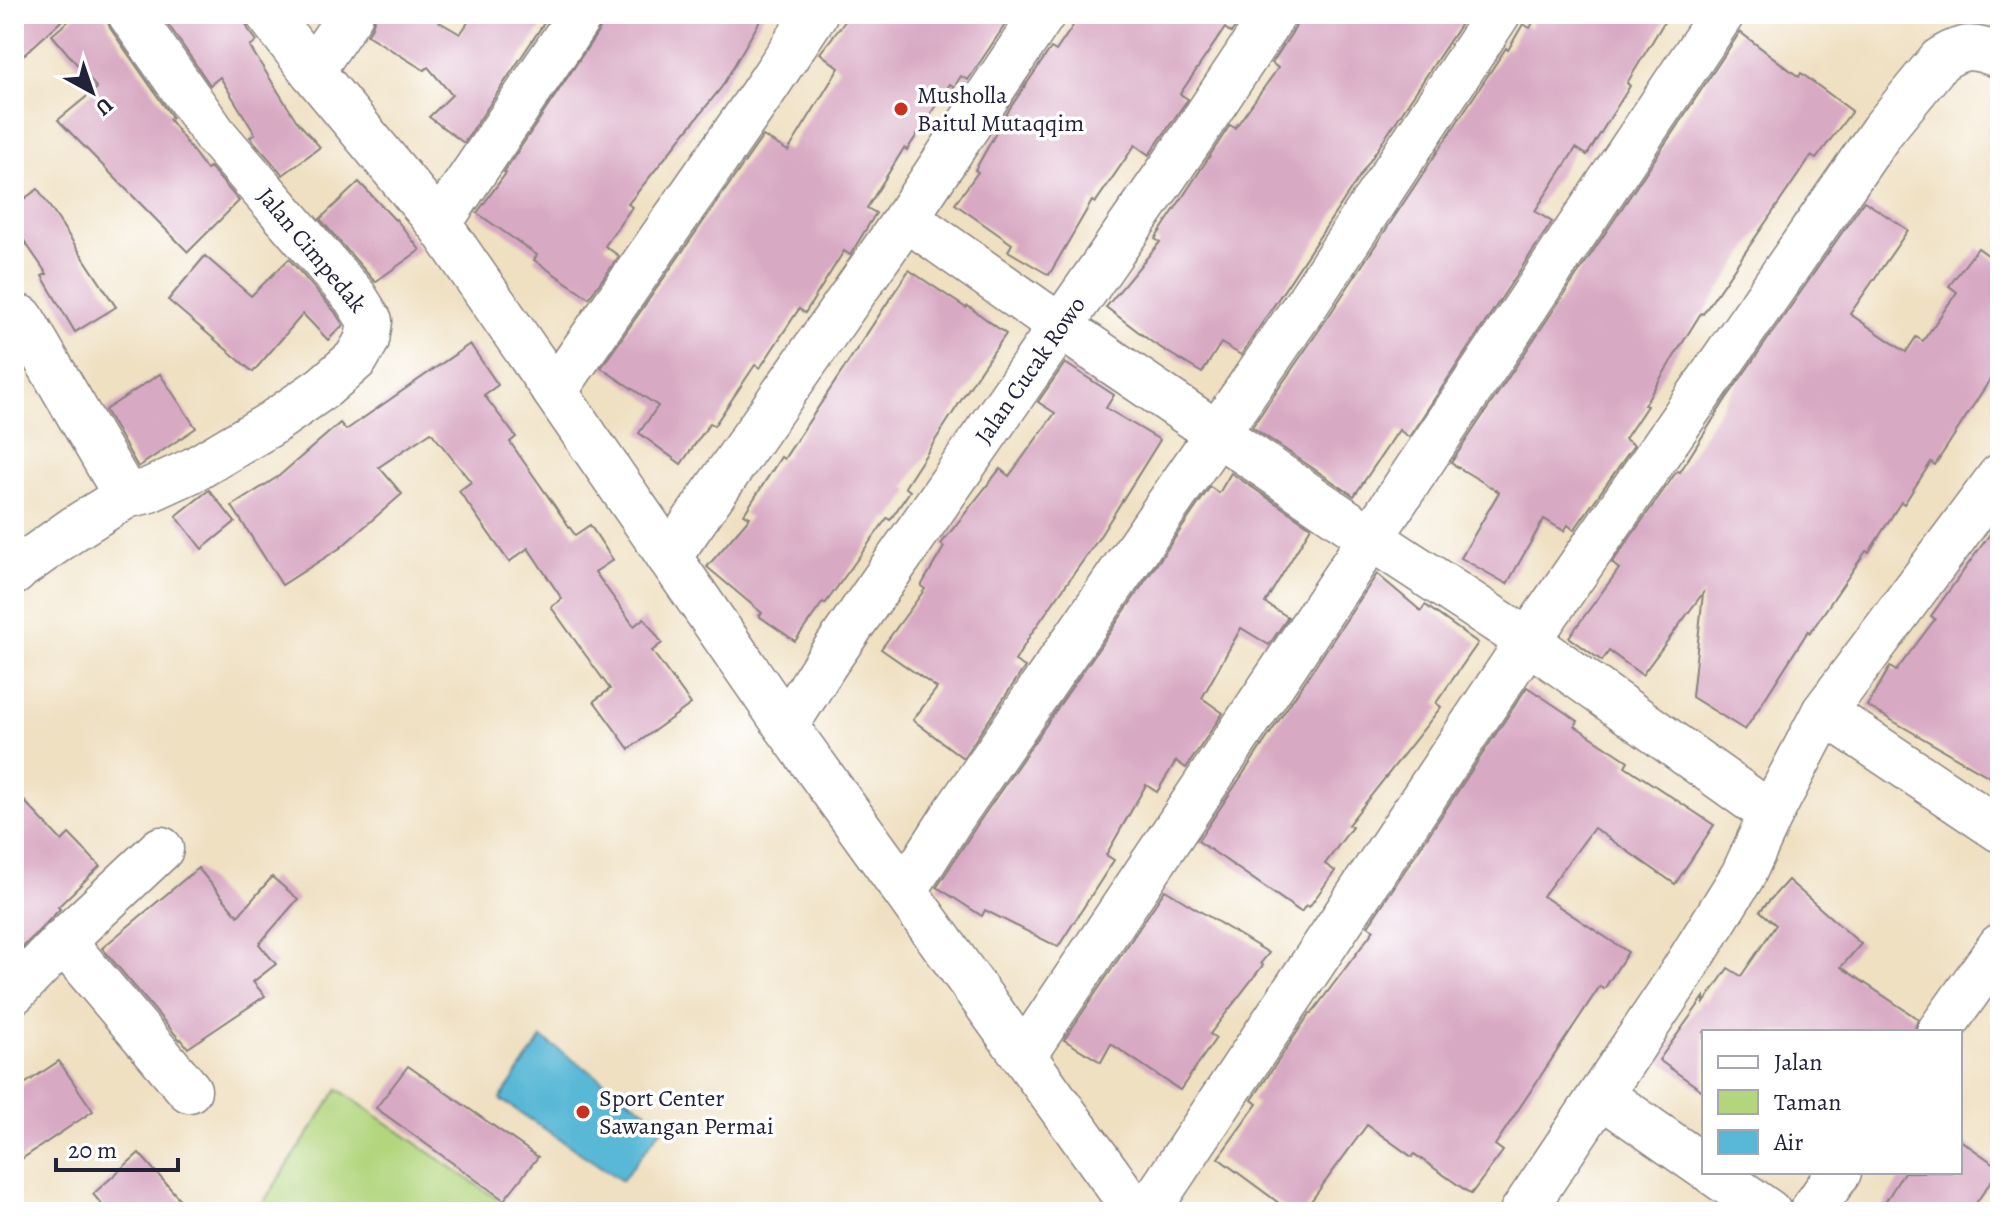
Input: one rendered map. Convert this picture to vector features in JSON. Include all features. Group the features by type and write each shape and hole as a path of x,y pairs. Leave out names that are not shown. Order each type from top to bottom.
{"street":[{"name":"Jalan Cimpedak","path":"16,566 126,496 147,491 195,469 269,425 324,387 356,359 367,340 370,321 355,297 215,135 130,14"},
{"path":"268,14 439,224 786,726 1136,1212"},
{"path":"312,71 351,14"},
{"path":"439,224 581,14"},
{"path":"555,391 815,14"},
{"path":"669,557 906,218 1043,14"},
{"name":"Jalan Cucak Rowo","path":"786,726 825,664 1061,327 1274,14"},
{"path":"905,891 953,816 1307,303 1498,14"},
{"path":"1024,1055 1722,14"},
{"path":"1147,1212 1528,641 1882,131 1940,60 1951,52 1979,47 2000,56"},
{"path":"906,218 1371,538 1528,641 1771,814"},
{"path":"22,318 126,496"},
{"path":"1522,1212 1675,984 1743,875 1824,712 2000,476"},
{"path":"1824,712 2000,830"},
{"path":"14,992 161,849"},
{"path":"63,941 189,1090"},
{"path":"1940,1030 2000,946"},
{"path":"1601,1095 1702,1166"},
{"path":"1715,1174 1769,1212"},
{"path":"1811,1212 1838,1174"}],"green space":[{"path":"338,1089 516,1212 257,1212"}],"water":[{"name":"Sport Center Sawangan Permai","path":"542,1038 665,1124 622,1181 500,1099"}],"building":[{"path":"14,14 69,14 14,64"},
{"path":"77,14 105,14 110,28 172,117 169,119 207,170 210,167 239,201 188,252 58,120 97,88 52,35"},
{"path":"161,14 242,14 257,41 250,47 296,120 320,147 283,175 250,137 255,134 220,77 210,85"},
{"path":"376,14 426,14 460,34 474,14 537,14 546,20 464,143 429,117 452,95 428,67 424,70 367,35"},
{"path":"610,14 764,14 721,88 628,204 632,207 605,246 619,256 589,298 534,260 537,255 477,213"},
{"path":"851,14 1002,14 1009,19 968,80 961,76 954,87 950,84 907,150 904,148 867,208 876,213 850,255 844,251 805,313 799,309 760,368 755,365 714,426 710,423 681,464 639,433 658,406 601,368 763,136 788,151 839,68 820,53"},
{"path":"1081,14 1244,14 1231,33 1225,28 1180,94 1188,99 1149,155 1135,145 1095,203 1092,201 1049,275 1008,251 1012,244 955,204 978,172 975,170 1010,108 1051,48 1056,51"},
{"path":"1299,14 1448,14 1462,22 1241,355 1221,343 1202,373 1153,343 1106,307 1160,242 1155,239 1230,125 1235,128 1278,68 1272,63 1295,28"},
{"path":"1538,14 1669,14 1627,83 1630,86 1587,155 1576,148 1535,211 1552,222 1409,437 1399,430 1354,496 1252,427 1506,48 1508,50 1523,24 1530,28"},
{"path":"1740,32 1799,77 1801,73 1852,111 1816,159 1811,156 1701,313 1625,439 1634,445 1574,530 1568,525 1564,531 1544,519 1507,584 1461,558 1499,492 1451,463"},
{"path":"359,182 396,219 420,250 375,282 320,219"},
{"path":"38,189 116,307 75,332 42,276 47,274 14,226 14,206"},
{"path":"1864,201 1908,230 1850,314 1906,352 1916,337 1923,341 1957,292 1949,286 1978,248 2000,264 2000,364 1935,465 1931,462 1904,504 1901,502 1869,552 1866,551 1810,633 1808,631 1745,730 1692,697 1703,593 1642,675 1609,651 1602,661 1569,637 1619,569 1612,563 1677,471 1680,472 1724,402"},
{"path":"205,256 251,296 289,259 343,325 328,340 303,314 253,372 168,300"},
{"path":"909,270 966,308 968,306 1006,334 905,487 910,491 795,641 759,616 762,613 707,567 750,517 744,514"},
{"path":"470,344 498,385 484,395 516,437 510,442 575,535 590,525 613,560 595,572 634,626 644,618 662,643 652,651 691,704 629,749 594,701 610,689 551,607 562,599 528,548 509,562 459,491 471,482 431,432 379,467 402,494 340,548 282,585 232,506 279,476 340,423 346,430"},
{"path":"1065,363 1114,395 1106,408 1160,440 1097,541 1031,634 1015,661 1025,667 963,758 913,720 937,688 881,649 925,589 921,586 944,547 941,544 1000,469 1009,476 1055,413 1038,402"},
{"path":"160,374 196,428 138,467 105,410"},
{"path":"1231,473 1311,527 1265,603 1288,617 1269,645 1241,628 1202,698 1223,713 1186,768 1176,761 1157,792 1146,785 1106,855 1114,860 1058,947 985,910 982,916 937,887 1210,487 1219,493"},
{"path":"209,490 235,522 202,549 176,516"},
{"path":"2000,520 2000,783 1867,706 1890,667 1896,671 1935,619 1931,616"},
{"path":"1377,574 1421,611 1425,605 1478,643 1436,703 1441,707 1348,825 1352,827 1325,864 1335,871 1309,907 1306,905 1301,912 1198,841"},
{"path":"1527,687 1578,721 1575,726 1628,761 1625,766 1714,825 1675,884 1594,828 1543,896 1628,952 1604,989 1600,986 1495,1145 1503,1151 1471,1194 1367,1125 1303,1212 1291,1212 1218,1158 1257,1104 1252,1100 1310,1013 1374,930 1368,926"},
{"path":"14,790 62,841 69,834 100,866 14,956"},
{"path":"198,868 238,916 272,877 298,899 259,944 276,964 253,982 265,996 188,1048 102,948"},
{"path":"1788,880 1861,944 1841,967 1918,1019 1915,1030 1702,1030 1702,1091 1659,1060 1728,968 1741,976 1776,925 1760,911"},
{"path":"1165,890 1269,953 1210,1034 1216,1038 1180,1090 1111,1044 1101,1062 1064,1040"},
{"path":"59,1061 93,1111 14,1164 14,1091"},
{"path":"408,1066 538,1157 504,1200 376,1108"},
{"path":"1962,1141 2000,1168 1970,1212 1879,1212 1903,1174 1962,1174"},
{"path":"139,1153 191,1212 108,1212 93,1194"}],"place":[{"name":"Musholla Baitul Mutaqqim","path":"901,109"},
{"name":"Sport Center Sawangan Permai","path":"583,1112"}]}
